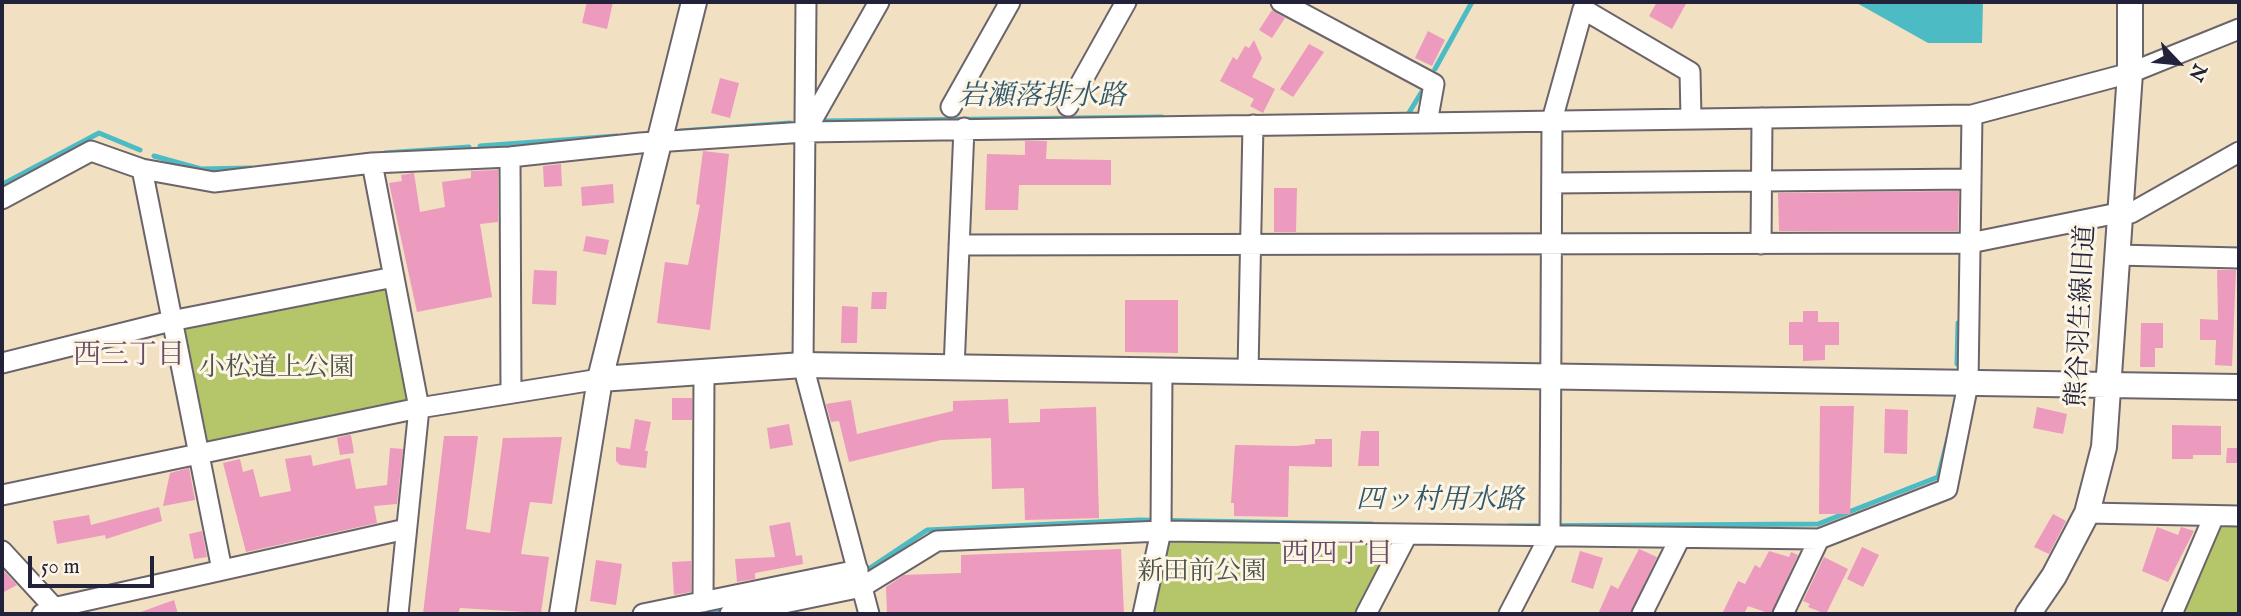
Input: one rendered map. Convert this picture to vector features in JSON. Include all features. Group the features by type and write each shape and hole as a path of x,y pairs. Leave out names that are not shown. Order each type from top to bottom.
{"street":[{"path":"562,614 600,379 694,2"},
{"path":"806,2 803,365 869,614"},
{"path":"805,132 879,2"},
{"path":"951,107 1010,2"},
{"path":"1068,106 1126,2"},
{"path":"1281,2 1434,84 1427,123"},
{"name":"熊谷羽生線旧道","path":"2028,614 2054,576 2087,513 2104,447 2110,385 2118,213 2130,74 2130,2"},
{"path":"1509,614 1550,535 1552,120 1583,9 1690,72 1691,118"},
{"path":"2,199 91,151 142,169 214,182 372,163 510,157 659,141 805,132 1972,115 2130,74 2239,29"},
{"path":"730,614 860,578 937,541 1161,531 1550,535 1679,540 1819,539 1947,489 1968,384 1972,115"},
{"path":"1761,244 1762,118"},
{"path":"1248,371 1253,125"},
{"path":"954,369 964,128"},
{"path":"959,245 1970,243 2118,213 2131,213 2239,152"},
{"path":"510,157 512,393"},
{"path":"372,163 419,408 398,614"},
{"path":"142,169 222,570"},
{"path":"1553,183 1971,178"},
{"path":"2116,255 2239,258"},
{"path":"2,363 171,321 394,277"},
{"path":"2,495 419,408 600,379 803,365 2239,387"},
{"path":"1143,614 1161,531 1162,370"},
{"path":"703,602 704,372"},
{"path":"2087,513 2239,516"},
{"path":"2172,614 2214,516"},
{"path":"2,551 52,612 406,529"},
{"path":"1366,614 1407,535"},
{"path":"1783,614 1819,539"},
{"path":"1642,614 1679,540"},
{"path":"643,614 860,578"}],"green space":[{"name":"小松道上公園","path":"388,286 409,401 205,446 181,329"},
{"path":"2216,522 2239,523 2239,614 2178,614"},
{"name":"新田前公園","path":"1161,531 1407,535 1366,614 1143,614"}],"water":[{"path":"1855,2 1983,2 1982,43 1928,43"}],"building":[{"path":"587,2 613,2 607,29 582,23"},
{"path":"1657,2 1687,2 1672,29 1649,16"},
{"path":"1272,10 1285,18 1272,38 1259,30"},
{"path":"1428,31 1445,40 1432,66 1415,58"},
{"path":"1254,40 1262,58 1252,77 1275,89 1263,113 1250,106 1254,99 1220,81 1233,57 1237,60 1245,46 1249,48"},
{"path":"1309,44 1324,52 1293,97 1280,89"},
{"path":"720,78 739,83 730,118 711,113"},
{"path":"1025,141 1047,141 1046,159 1111,160 1111,185 1019,185 1018,210 985,210 987,154 1025,155"},
{"path":"703,151 729,154 710,330 657,323 665,262 688,265 700,205 696,204"},
{"path":"561,164 562,186 544,187 543,166"},
{"path":"498,170 498,222 480,224 492,297 417,312 389,183 402,181 401,175 414,173 420,212 445,207 442,182 471,178 471,171"},
{"path":"613,184 614,203 582,206 581,187"},
{"path":"1274,188 1297,188 1296,232 1274,232"},
{"path":"1959,191 1958,231 1779,231 1778,193"},
{"path":"586,236 609,240 606,255 583,251"},
{"path":"534,270 557,271 556,305 532,304"},
{"path":"2217,270 2236,270 2232,366 2215,365 2216,340 2200,340 2200,319 2218,320"},
{"path":"872,292 887,292 886,309 871,309"},
{"path":"1125,300 1178,300 1178,353 1125,352"},
{"path":"842,306 858,307 857,343 841,343"},
{"path":"1803,311 1818,311 1818,322 1839,322 1839,345 1825,345 1825,360 1803,361 1803,345 1789,345 1789,322 1803,322"},
{"path":"2141,323 2163,323 2163,348 2155,348 2155,367 2140,367"},
{"path":"672,398 692,398 692,420 672,420"},
{"path":"1008,399 1009,423 1040,422 1040,409 1096,407 1099,518 1025,520 1024,488 992,489 991,438 941,440 849,462 839,421 831,422 826,404 851,400 857,434 953,411 953,401"},
{"path":"1820,406 1854,406 1850,514 1819,514"},
{"path":"2037,407 2067,414 2063,434 2033,428"},
{"path":"1885,409 1908,410 1907,454 1884,453"},
{"path":"635,419 651,422 645,451 648,451 646,468 620,465 616,461 616,447 630,449"},
{"path":"789,424 793,445 770,449 767,428"},
{"path":"2172,425 2221,426 2221,455 2193,455 2193,459 2172,459"},
{"path":"1361,431 1379,431 1379,466 1358,466"},
{"path":"351,435 354,453 340,455 337,438"},
{"path":"444,436 478,436 466,529 490,533 503,438 562,437 552,504 530,502 521,554 549,557 541,613 460,608 458,614 423,614"},
{"path":"1315,439 1332,439 1332,467 1289,466 1288,517 1234,516 1234,503 1231,503 1235,445 1296,446 1315,444"},
{"path":"390,448 403,449 397,504 374,506 377,523 246,552 223,463 240,459 243,472 253,469 260,497 291,491 285,459 311,455 313,466 350,458 356,489 387,485"},
{"path":"2227,448 2239,448 2239,463 2226,463"},
{"path":"189,468 195,500 163,506 170,473"},
{"path":"159,507 162,521 106,539 105,535 57,544 53,521 89,515 91,525"},
{"path":"2053,514 2066,521 2049,554 2034,547"},
{"path":"790,522 796,556 802,555 803,564 755,573 755,579 737,582 735,559 775,557 769,526"},
{"path":"2157,527 2178,535 2181,527 2194,531 2168,582 2142,571"},
{"path":"202,531 207,557 194,559 189,534"},
{"path":"1862,547 1879,555 1863,587 1847,579"},
{"path":"1121,549 1124,614 887,614 886,587 904,575 961,573 961,555"},
{"path":"1639,549 1657,557 1630,614 1598,614 1611,585 1618,589"},
{"path":"1580,551 1603,558 1593,589 1571,582"},
{"path":"1769,551 1789,557 1791,552 1798,555 1771,614 1748,606 1744,614 1722,614 1738,581 1745,584 1755,565 1760,568"},
{"path":"1824,557 1848,569 1826,614 1808,607 1810,604 1803,601"},
{"path":"596,560 622,564 616,605 590,601"},
{"path":"691,561 691,592 674,595 672,562"},
{"path":"2,569 17,585 2,593"},
{"path":"174,600 178,614 138,613"}],"waterway":[{"name":"岩瀬落排水路","path":"1435,69 1472,2"},
{"name":"岩瀬落排水路","path":"1407,116 1421,93"},
{"name":"岩瀬落排水路","path":"820,121 1162,117"},
{"name":"岩瀬落排水路","path":"680,131 790,123"},
{"name":"岩瀬落排水路","path":"5,183 99,133 140,150"},
{"name":"岩瀬落排水路","path":"480,146 617,136"},
{"name":"岩瀬落排水路","path":"385,153 469,147"},
{"name":"岩瀬落排水路","path":"154,156 201,169 251,168"},
{"name":"四ッ村用水路","path":"1957,364 1958,323"},
{"name":"四ッ村用水路","path":"1508,526 1818,524 1938,477 1948,438"},
{"name":"四ッ村用水路","path":"870,568 927,530 1140,520 1372,524"},
{"name":"四ッ村用水路","path":"696,614 726,608"}],"district":[{"name":"西三丁目","path":"129,357"},
{"name":"西四丁目","path":"1337,556"}]}
